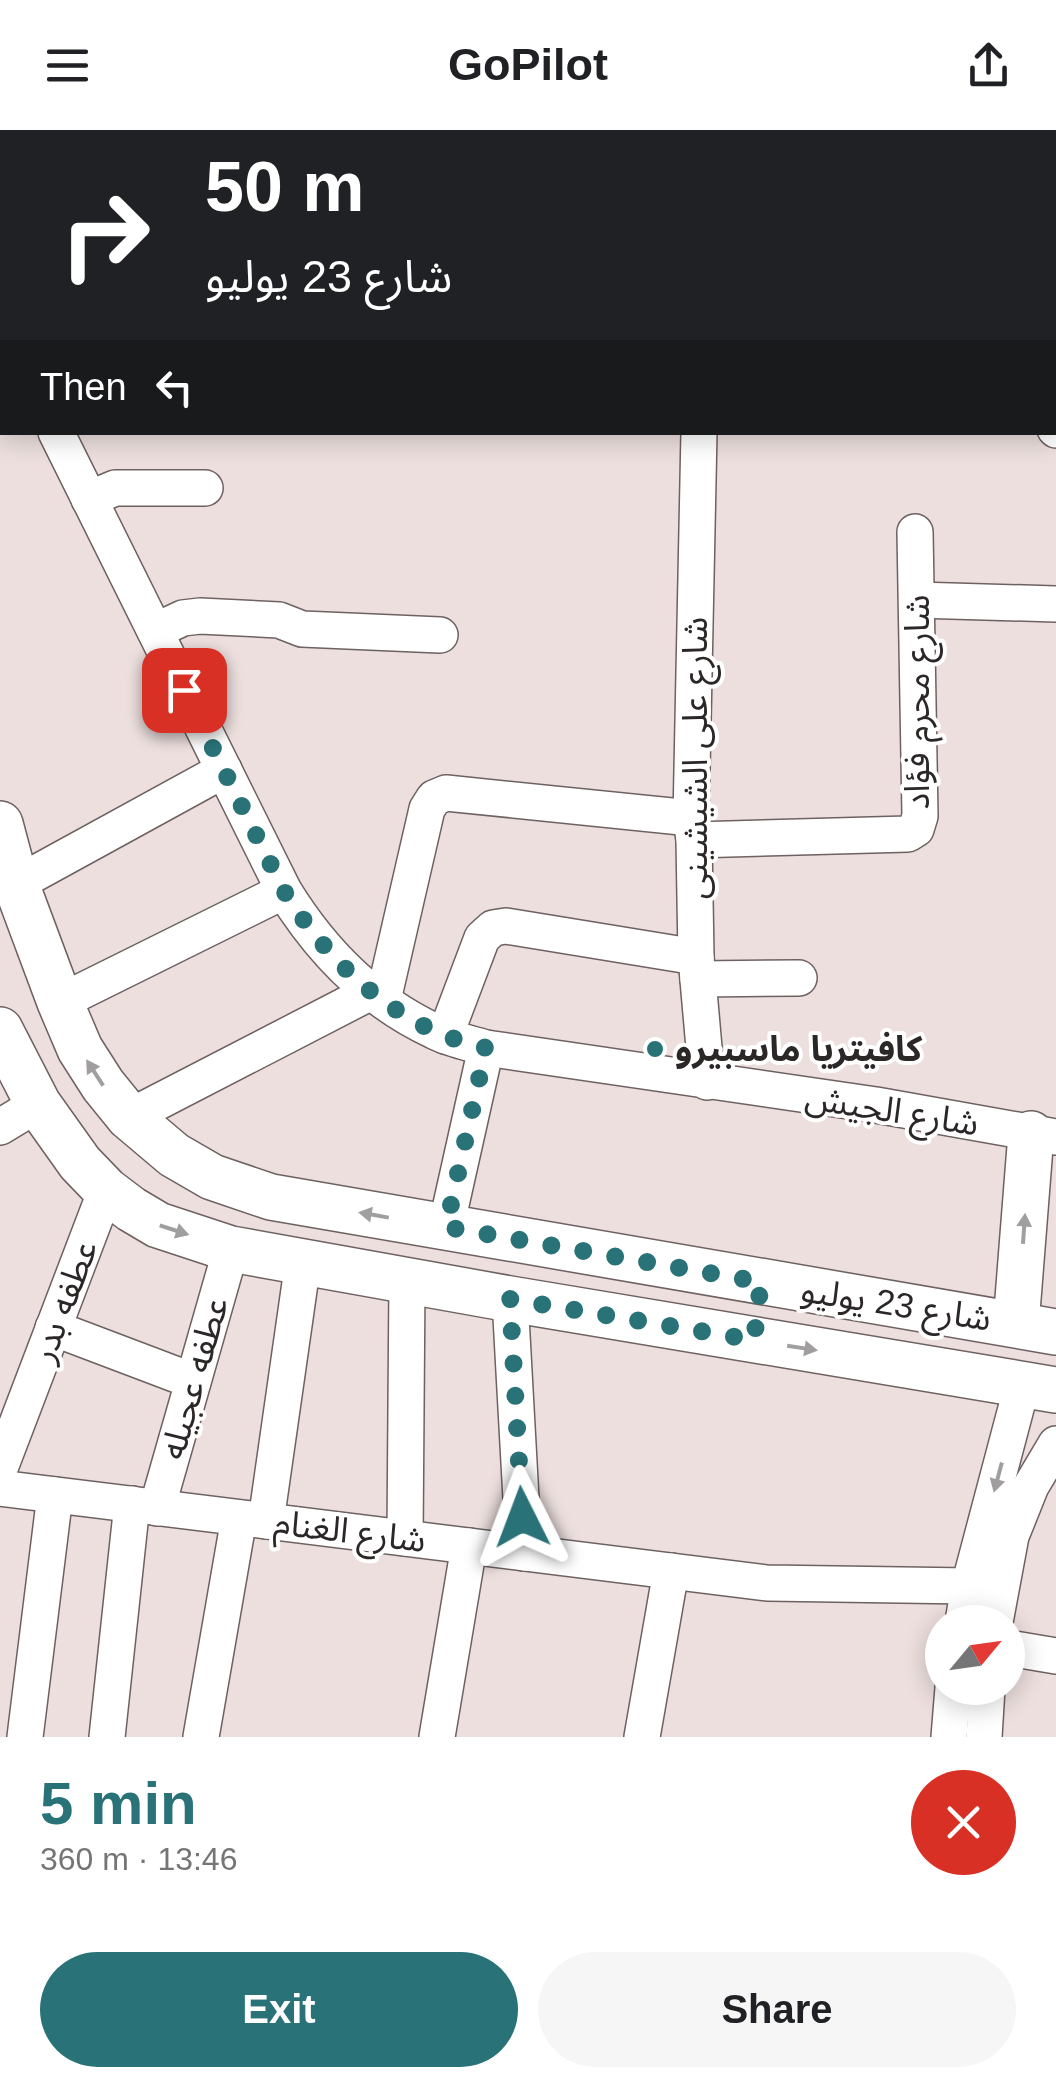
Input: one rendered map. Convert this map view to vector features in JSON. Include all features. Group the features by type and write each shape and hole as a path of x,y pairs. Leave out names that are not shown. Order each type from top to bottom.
{"main road":[{"name":"شارع 23 يوليو","path":"0,824 16,884 80,1049 129,1116 174,1155 212,1177 271,1197 1036,1328"},
{"name":"شارع 23 يوليو","path":"0,1030 19,1116 80,1163 106,1190 158,1225 231,1249 1040,1386"},
{"path":"1036,1328 1049,1129"},
{"path":"754,1340 761,1282"}],"street":[{"name":"شارع الجيش","path":"57,435 284,891 322,946 377,996 433,1031 486,1048 1049,1129"},
{"name":"شارع على الشيشينى","path":"699,435 692,829 697,968 707,1082"},
{"path":"89,499 115,488 205,488"},
{"name":"شارع محرم فؤاد","path":"692,829 908,834 916,829 920,816 915,532"},
{"path":"917,600 1056,604"},
{"path":"155,631 183,618 200,616 278,620 302,630 440,635"},
{"path":"16,884 224,770"},
{"path":"129,1116 377,996 427,809 434,798 446,793 692,829"},
{"path":"60,1002 284,891"},
{"path":"445,1036 482,938 493,928 506,926 697,968 799,978"},
{"path":"446,1227 486,1048"},
{"name":"عطفه بدر","path":"0,1468 106,1190"},
{"name":"عطفه عجيله","path":"107,1737 144,1506 193,1382 231,1249"},
{"path":"200,1737 253,1519 303,1262"},
{"path":"404,1538 407,1280"},
{"path":"510,1299 524,1553"},
{"path":"54,1328 193,1382"},
{"path":"988,1599 1040,1386"},
{"path":"988,1599 1031,1486 1056,1444"},
{"name":"شارع الغنام","path":"0,1488 767,1583 988,1599"},
{"path":"26,1737 55,1495"},
{"path":"437,1737 469,1546"},
{"path":"642,1737 671,1572"},
{"path":"1025,1651 1056,1656"},
{"path":"949,1737 952,1705"},
{"path":"984,1737 987,1705"}],"place":[{"name":"كافيتريا ماسبيرو","path":"655,1049"}],"route":[{"path":"184,690 284,891 322,946 371,992 406,1016 445,1036 486,1048 446,1227 761,1282 754,1340 510,1299 522,1517"}]}
